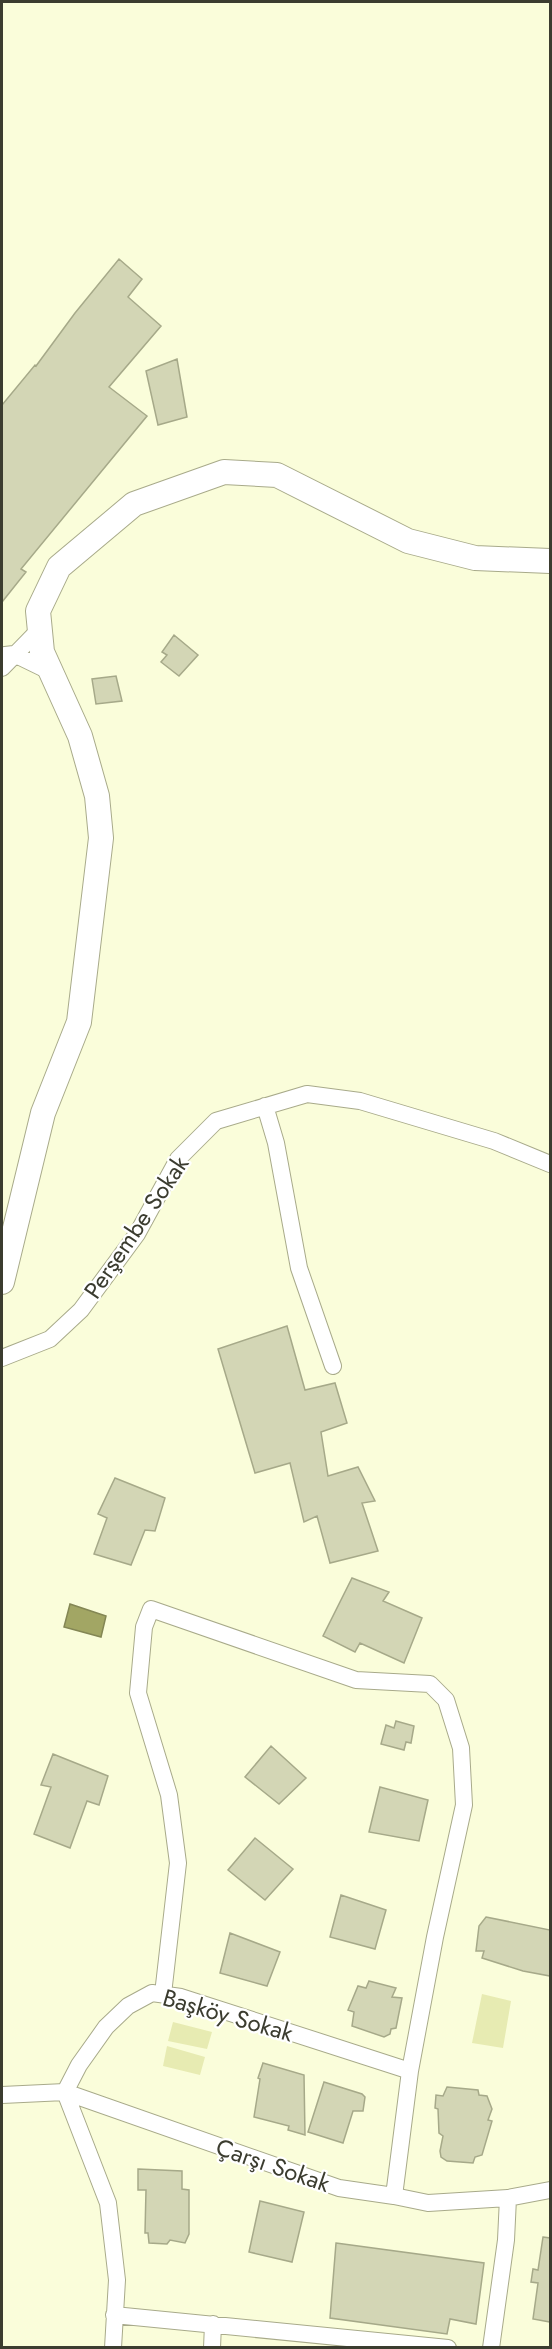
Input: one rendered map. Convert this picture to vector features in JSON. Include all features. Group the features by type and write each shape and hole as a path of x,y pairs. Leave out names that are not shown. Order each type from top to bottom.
{"street":[{"path":"2,1282 43,1113 79,1022 101,838 97,796 80,736 42,652 38,611 59,567 134,504 224,472 277,475 408,541 475,558 550,561"},
{"path":"2,668 8,655 40,629"},
{"path":"8,655 51,672"},
{"name":"Perşembe Sokak","path":"2,1358 50,1339 81,1310 137,1234 178,1159 216,1121 308,1094 360,1101 494,1141 550,1164"},
{"path":"265,1106 276,1143 299,1268 333,1366"},
{"path":"164,1994 178,1863 169,1795 138,1693 144,1627 151,1609 356,1680 430,1684 446,1700 461,1748 464,1805 435,1937 410,2071 394,2196"},
{"name":"Başköy Sokak","path":"65,2092 79,2065 106,2027 128,2006 152,1993 181,1997 410,2071"},
{"path":"65,2092 108,2203 117,2280 113,2348"},
{"name":"Çarşı Sokak","path":"2,2095 65,2092 339,2188 428,2203 507,2198 550,2190"},
{"path":"491,2348 506,2241 507,2198"},
{"path":"114,2315 448,2348"},
{"path":"212,2348 213,2324"}],"shaded area":[{"path":"70,1604 106,1616 101,1637 64,1627"},
{"path":"482,1994 511,2001 503,2048 472,2043"},
{"path":"173,2022 212,2032 207,2049 168,2041"},
{"path":"167,2046 205,2057 200,2075 163,2066"}],"building":[{"path":"119,259 142,279 128,297 161,326 109,387 147,416 21,569 26,572 2,602 2,405 36,366"},
{"path":"177,359 187,417 158,425 146,371"},
{"path":"174,635 198,655 179,676 161,662 167,655 162,652"},
{"path":"116,676 122,701 96,704 92,679"},
{"path":"287,1326 305,1390 335,1383 347,1423 321,1432 328,1476 358,1467 375,1501 362,1503 378,1551 330,1563 317,1516 304,1522 290,1463 255,1473 218,1349"},
{"path":"115,1478 165,1498 155,1531 145,1530 131,1565 94,1554 107,1518 98,1514"},
{"path":"352,1578 389,1592 383,1601 422,1618 404,1663 360,1643 355,1652 323,1636"},
{"path":"396,1721 414,1726 411,1743 406,1742 404,1750 381,1744 386,1725 394,1728"},
{"path":"271,1746 306,1778 279,1804 245,1777"},
{"path":"53,1754 108,1776 99,1805 87,1801 70,1848 34,1834 51,1787 41,1785"},
{"path":"380,1787 428,1800 419,1841 369,1832"},
{"path":"255,1838 293,1869 265,1900 228,1870"},
{"path":"341,1895 386,1910 375,1949 330,1937"},
{"path":"486,1917 550,1930 550,1976 523,1971 482,1958 484,1951 476,1951 479,1926"},
{"path":"230,1933 280,1952 267,1986 220,1973"},
{"path":"369,1981 396,1988 392,1997 402,1998 396,2028 391,2029 390,2034 384,2037 352,2026 354,2012 348,2010 358,1986 366,1988"},
{"path":"263,2063 304,2075 305,2135 288,2130 289,2126 254,2117 260,2079 258,2078"},
{"path":"324,2082 365,2097 363,2111 353,2111 343,2143 308,2132"},
{"path":"447,2087 478,2090 479,2095 487,2096 492,2109 488,2120 492,2121 482,2155 475,2157 473,2163 447,2161 441,2157 443,2136 439,2133 438,2109 435,2108 436,2095 443,2096"},
{"path":"138,2169 182,2171 182,2189 189,2190 189,2234 185,2243 170,2240 167,2244 149,2243 148,2233 145,2233 146,2190 138,2190"},
{"path":"260,2201 304,2212 292,2262 249,2252"},
{"path":"543,2237 550,2238 550,2322 533,2319 538,2283 531,2282 533,2269 538,2270"},
{"path":"336,2243 484,2263 476,2324 450,2319 447,2334 330,2318"}]}
